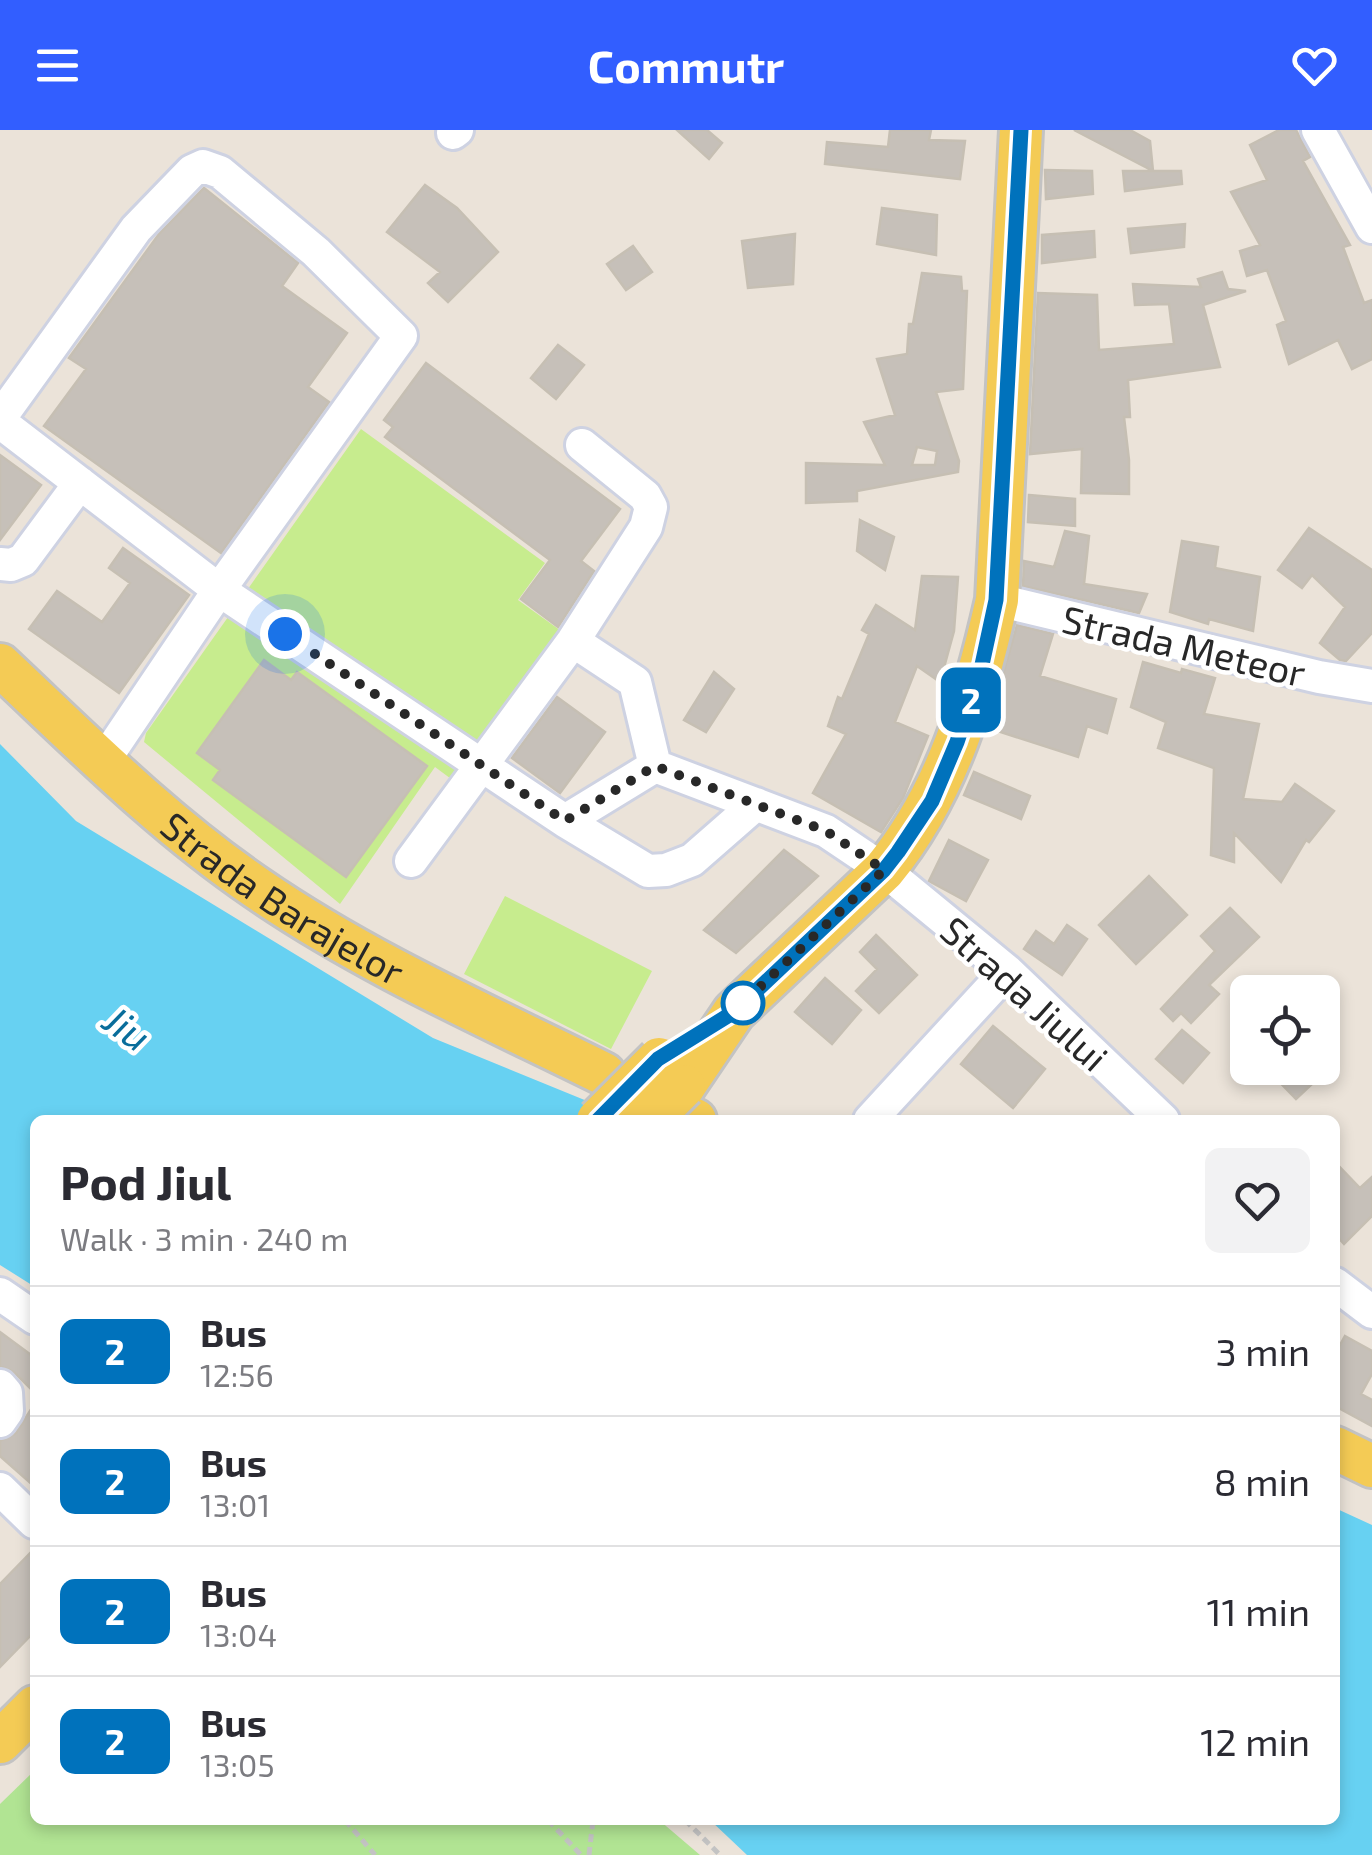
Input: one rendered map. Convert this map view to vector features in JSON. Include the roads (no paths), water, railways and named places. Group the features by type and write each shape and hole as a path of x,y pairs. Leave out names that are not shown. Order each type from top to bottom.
{"main road":[{"path":"617,1115 675,1100 734,1012 884,870 932,801 957,742 980,674 996,600 1021,130"},
{"name":"Strada Barajelor","path":"0,665 185,834 290,910 395,970 604,1074"},
{"path":"1340,1450 1372,1466"},
{"path":"0,1742 30,1713"}],"street":[{"path":"1318,130 1372,227"},
{"path":"103,762 219,590 401,336 316,252 220,172 203,166 192,171 136,229 0,420 219,590 565,821 648,871 666,870 692,860 756,804"},
{"path":"411,861 573,641 646,527 652,507 645,496 582,445"},
{"path":"0,564 23,560 80,483"},
{"name":"Strada Meteor","path":"996,600 1319,677 1372,686"},
{"path":"565,821 655,766 634,682 573,641"},
{"name":"Strada Jiului","path":"655,766 826,831 884,870 1007,971 1159,1115"},
{"path":"875,1115 1007,971"},
{"path":"1340,1288 1372,1312"},
{"path":"0,1294 30,1315"},
{"path":"0,1321 30,1337"},
{"path":"0,1386 6,1393 8,1411 0,1421"},
{"path":"0,1489 30,1518"}],"water":[{"name":"Jiu","path":"0,744 76,821 433,1038 587,1101 606,1115 30,1115 30,1284 0,1265"},
{"path":"1340,1510 1372,1525 1372,1855 747,1855 715,1825 1340,1825"}]}
